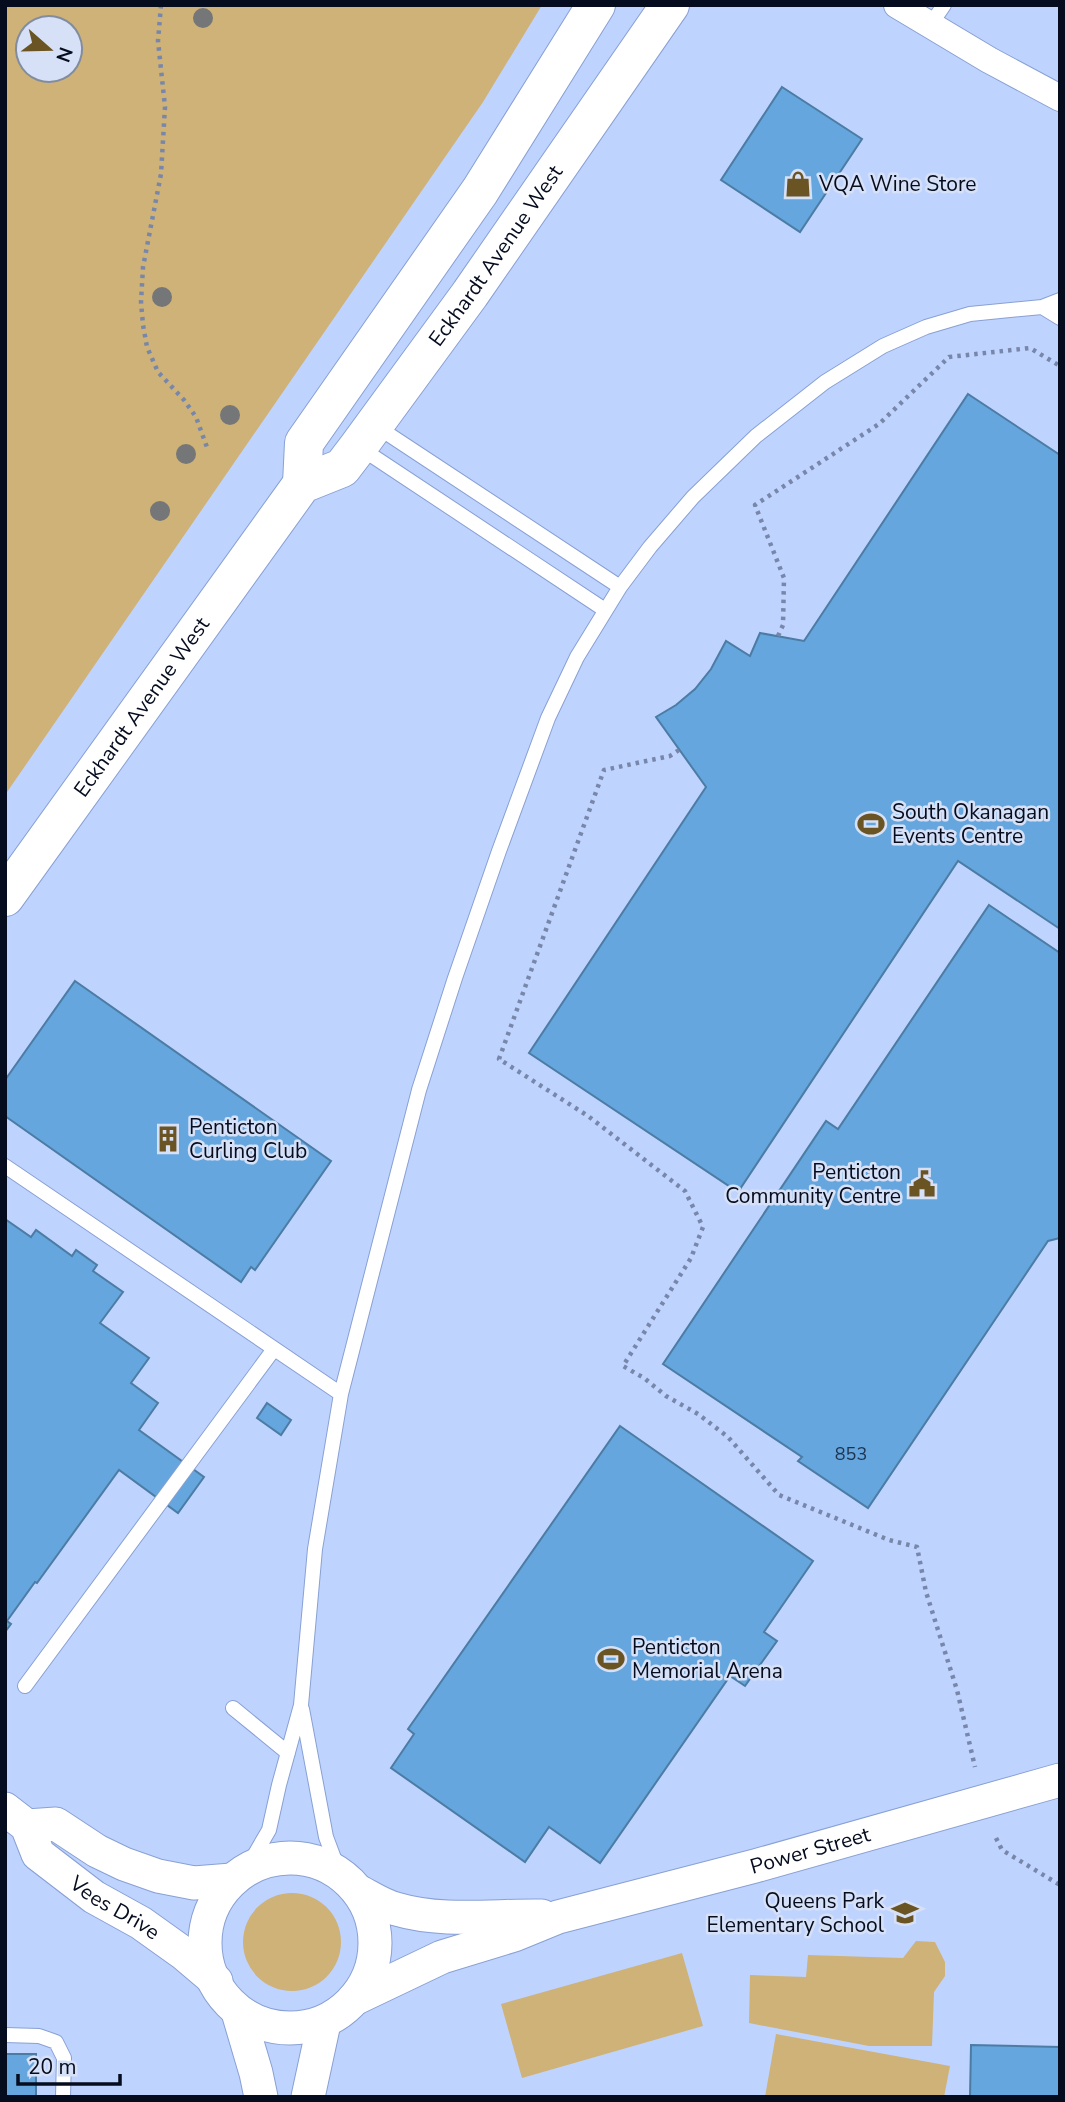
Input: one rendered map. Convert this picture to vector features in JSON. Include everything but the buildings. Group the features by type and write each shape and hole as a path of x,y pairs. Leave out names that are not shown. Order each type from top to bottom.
{"highway":[{"path":"302,484 304,443 480,191 596,5"},
{"name":"Eckhardt Avenue West","path":"6,894 302,484 342,468 366,436 470,293 670,5"}],"street":[{"path":"897,5 938,15 989,60 1060,98"},
{"name":"Power Street","path":"354,1999 442,1956 514,1935 558,1917 755,1866 1060,1780"},
{"name":"Vees Drive","path":"16,1817 56,1824 97,1851 158,1876 194,1883 240,1873"},
{"name":"Vees Drive","path":"16,1817 37,1854 94,1897 141,1923 216,1981"},
{"path":"238,2012 261,2025 290,2030 324,2023 354,1999 369,1973 373,1945 371,1918 352,1885 320,1863 295,1857 267,1859 240,1873 212,1912 208,1934 208,1961 216,1981 238,2012 261,2097"},
{"name":"Power Street","path":"352,1885 393,1908 414,1914 457,1917 558,1917"},
{"path":"308,2097 324,2023"}],"lane":[{"path":"240,1873 269,1830 301,1704 315,1549 341,1394 415,1103 455,978 548,718 577,657 620,587 693,497 756,436 825,382 883,346 926,327 970,314 1042,307 1060,300"},
{"path":"1042,307 1060,318"},
{"path":"366,436 620,587"},
{"path":"366,436 605,610"},
{"path":"5,1166 341,1394"},
{"path":"25,1686 274,1349"},
{"path":"301,1704 326,1837 352,1885"},
{"path":"233,1708 288,1753"},
{"path":"5,2035 39,2036 56,2042 64,2058 63,2097"}],"path":[{"path":"161,5 158,41 165,107 161,174 143,267 143,325 147,347 158,372 184,400 195,417 208,450"},
{"path":"778,636 783,625 784,578 755,505 879,424 949,357 1030,348 1060,366"},
{"path":"679,750 670,756 604,770 499,1059 587,1115 685,1191 703,1227 691,1258 623,1366 698,1414 728,1437 779,1495 889,1539 917,1547 926,1592 957,1690 975,1766"},
{"path":"996,1838 1002,1850 1060,1885"}],"shaded area":[{"path":"5,5 542,5 483,102 5,795"},
{"path":"292,1893 311,1897 327,1907 337,1923 341,1942 337,1961 327,1977 311,1987 292,1991 273,1987 257,1977 247,1961 243,1942 247,1923 257,1907 273,1897"},
{"path":"916,1941 935,1942 945,1962 945,1976 934,1992 932,2046 869,2046 749,2023 750,1975 806,1977 808,1955 903,1958"},
{"path":"682,1953 703,2026 522,2078 501,2004"},
{"path":"776,2034 950,2066 944,2097 765,2097"}],"place":[{"name":"VQA Wine Store","path":"798,184"},
{"name":"South Okanagan Events Centre","path":"871,824"},
{"name":"Penticton Curling Club","path":"168,1139"},
{"name":"Penticton Community Centre","path":"922,1184"},
{"name":"Penticton Memorial Arena","path":"611,1659"},
{"name":"Queens Park Elementary School","path":"905,1913"}]}
